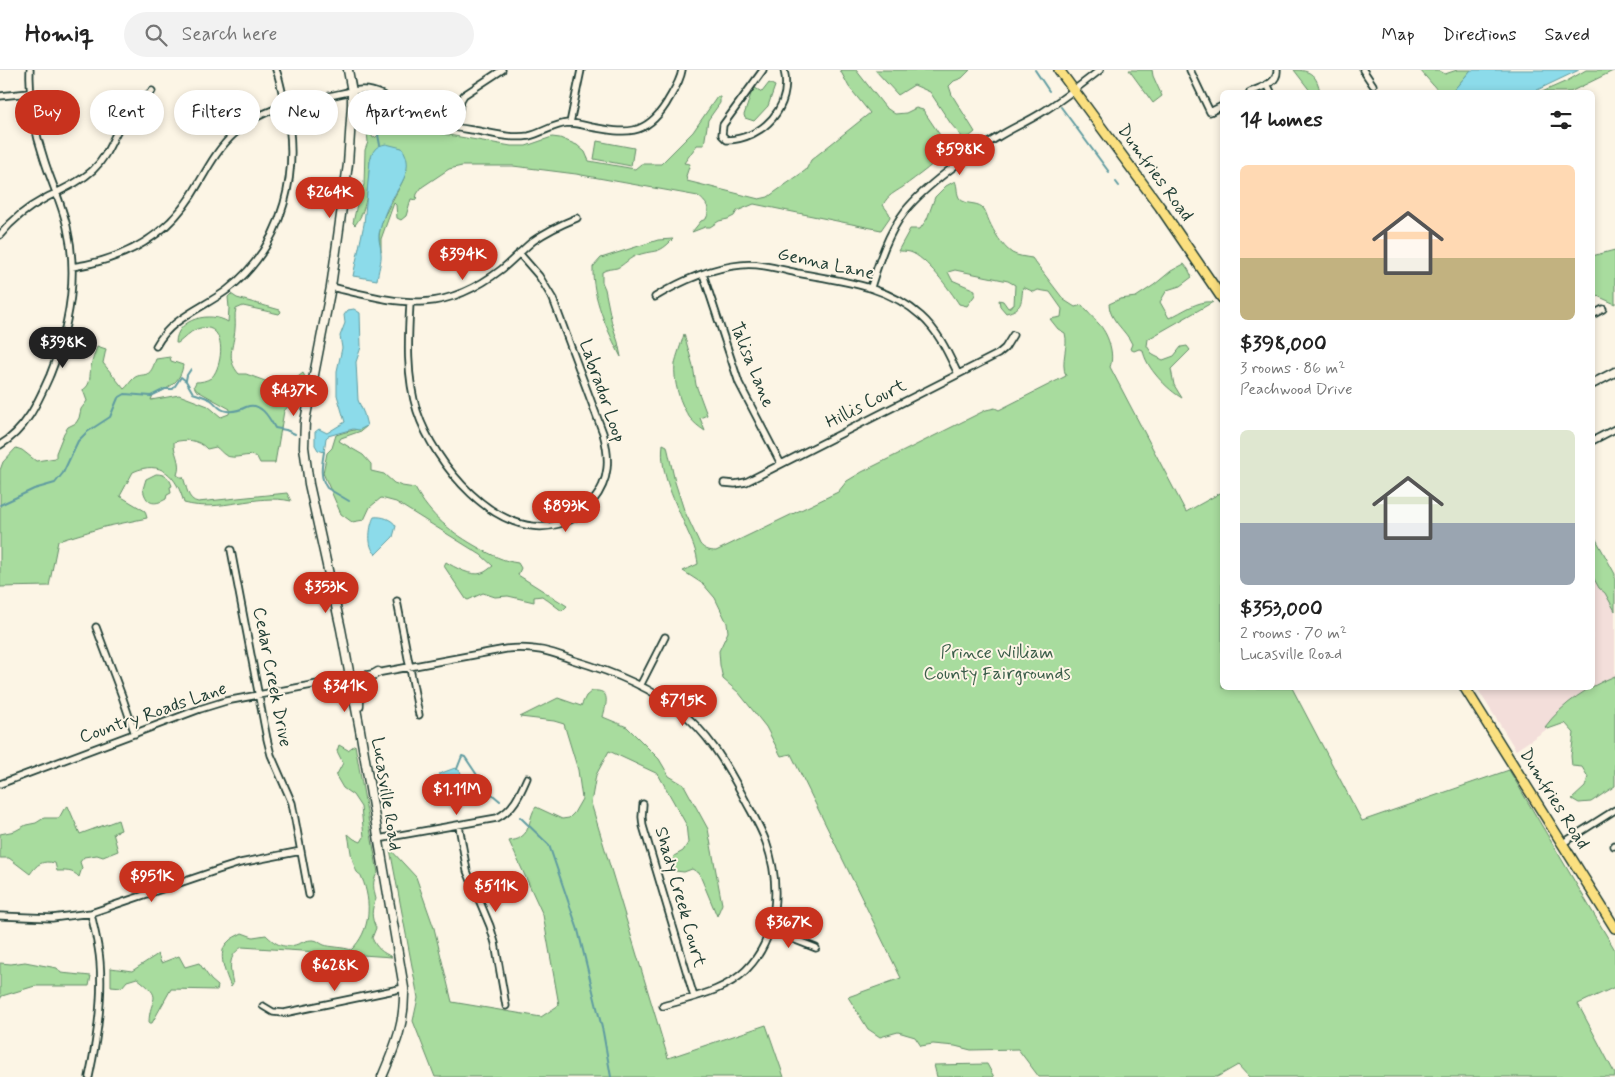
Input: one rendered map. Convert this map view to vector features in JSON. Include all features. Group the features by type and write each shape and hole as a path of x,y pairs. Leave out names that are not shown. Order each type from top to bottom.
{"main road":[{"name":"Dumfries Road","path":"1059,70 1184,241 1220,295"},
{"name":"Dumfries Road","path":"1466,690 1615,928"}],"street":[{"path":"29,90 30,70"},
{"path":"276,70 281,90"},
{"name":"Lucasville Road","path":"348,70 352,90"},
{"path":"466,94 502,70"},
{"path":"570,123 581,70"},
{"path":"466,129 520,137 570,123 612,131 640,130 660,113 679,81 682,70"},
{"path":"763,70 723,124 722,135 727,140 742,138 760,131 771,120 784,94 786,80 784,70"},
{"path":"871,288 885,246 895,226 906,210 926,190 977,150 1040,113 1100,70"},
{"path":"1190,70 1210,112 1220,107"},
{"path":"1254,90 1275,80 1277,70"},
{"path":"1363,70 1373,85"},
{"path":"1267,84 1270,90"},
{"path":"0,96 15,94"},
{"path":"72,267 122,255 147,242 184,207 213,158 235,132 260,115 270,111"},
{"path":"0,445 15,434 29,417 47,381 59,352 70,305 72,267 67,227 37,135"},
{"path":"0,235 24,211 82,180 98,165 117,135"},
{"path":"156,346 165,332 216,298 243,275 258,256 271,234 285,200 291,171 291,135"},
{"name":"Lucasville Road","path":"350,135 331,287 308,402 304,447 309,484 360,730 404,988 401,1027 382,1077"},
{"path":"331,287 410,303 437,300 463,292 491,277 545,234 577,218"},
{"name":"Labrador Loop","path":"410,303 408,364 412,392 421,422 448,468 465,487 488,507 502,516 519,523 537,527 554,526 564,523 582,513 596,498 606,478 607,448 553,299 539,276 519,254"},
{"name":"Genna Lane","path":"656,297 682,281 703,274 728,267 752,265 871,288 897,299 922,317 938,336 958,374"},
{"name":"Talisa Lane","path":"703,274 739,383 781,464"},
{"path":"1595,313 1603,309"},
{"name":"Hillis Court","path":"724,483 742,483 998,354 1005,348 1013,335"},
{"path":"1595,382 1615,372"},
{"path":"1595,439 1615,429"},
{"name":"Cedar Creek Drive","path":"231,550 269,747 292,803 309,895"},
{"path":"397,601 419,715"},
{"path":"96,627 135,734"},
{"path":"640,686 665,637"},
{"name":"Country Roads Lane","path":"0,784 200,709 259,695 499,650 534,649 583,663 640,686 667,701 691,720 715,747 730,771 759,827 770,855 775,888 774,910 770,930 761,949 746,970 718,989 663,1006"},
{"path":"360,730 360,689 366,679 378,672"},
{"path":"378,839 493,820 504,814 516,802 528,778"},
{"name":"Shady Creek Court","path":"643,804 643,826 694,997"},
{"path":"1563,843 1615,810"},
{"path":"459,826 467,871 490,926 495,943 506,1006"},
{"path":"0,916 52,918 91,913 240,863 301,851"},
{"path":"89,1077 96,1042 100,985 100,956 91,913"},
{"path":"770,930 816,948"},
{"path":"263,1006 273,1012 284,1013 404,988"}],"shaded area":[{"path":"1595,562 1615,598 1615,683 1516,750 1478,690 1595,690"}],"green space":[{"path":"840,70 856,70 885,107 895,114 906,113 916,108 923,110 948,147 933,163 887,199 883,205 890,217 881,230 754,204 737,211 734,216 728,219 692,232 701,221 706,219 708,212 706,204 698,196 576,174 513,166 462,166 449,169 422,187 417,194 416,200 411,199 406,216 401,220 397,218 396,205 394,203 381,239 381,252 379,241 383,220 407,169 370,161 363,211 355,225 353,223 364,185 367,135 372,135 373,138 378,135 449,135 511,146 526,146 552,137 560,138 577,145 585,152 589,161 635,169 641,164 661,164 693,132 717,97 720,97 720,103 708,120 704,145 697,145 684,163 690,164 686,176 687,181 759,199 768,197 806,170 811,160 870,113 849,87"},
{"path":"875,70 970,70 962,78 954,81 949,86 952,95 975,132 969,137 963,138 951,124 930,92 914,85 898,95"},
{"path":"1129,70 1152,70 1162,96 1153,103"},
{"path":"1294,70 1305,71 1315,78 1319,90 1309,90"},
{"path":"1420,70 1438,70 1445,74 1457,70 1471,70 1454,90 1437,90"},
{"path":"1586,70 1615,70 1574,90 1547,90"},
{"path":"769,83 775,86 768,106 754,121 745,118 744,115 751,94 755,88 762,92"},
{"path":"597,141 634,148 631,166 594,159"},
{"name":"Prince William County Fairgrounds","path":"955,181 960,199 980,205 983,208 996,234 1008,250 1016,255 1032,258 1064,300 1075,307 1082,305 1102,327 1108,338 1111,350 1110,367 1186,512 1220,493 1220,690 1293,690 1362,821 1509,770 1615,950 1615,987 1578,1004 1615,1077 1249,1077 1238,1065 1217,1077 1039,1077 1018,1049 971,1050 933,1044 921,1046 915,1037 898,1032 880,1037 868,1029 848,997 901,978 791,754 781,756 766,727 739,693 723,679 719,651 728,632 727,623 715,598 703,584 683,571 698,564 692,542 666,477 662,455 663,444 667,446 675,482 684,510 700,544 711,551 716,551 838,492 847,481 862,472 986,410 995,408 999,410 1066,376 1064,370 1065,333 1058,329 1050,319 1061,317 1062,309 1050,292 1038,290 1034,292 1023,287 1020,304 1016,309 1006,313 1000,306 999,300 1003,301 1008,308 1014,305 1015,285 1008,281 955,270 948,272 952,280 975,290 975,295 967,306 959,304 944,283 923,260 910,252 898,251 910,229 920,229 927,219 935,197 946,186"},
{"path":"673,239 660,250 635,256 617,268 602,272 602,282 621,357 598,302 593,278 593,267 601,258 658,240"},
{"path":"1615,250 1615,304 1595,295 1595,255"},
{"path":"1184,264 1192,277 1180,286 1167,290 1160,302 1169,318 1201,303 1213,302 1148,339 1147,346 1153,355 1163,360 1174,356 1181,347 1187,346 1190,350 1171,369 1174,385 1182,398 1170,390 1153,371 1148,364 1143,350 1134,351 1130,349 1132,344 1112,315 1109,304 1120,299 1136,297 1171,271"},
{"path":"231,294 237,298 280,310 281,312 279,314 243,306 236,309 231,357 232,363 239,374 246,374 268,382 286,382 294,380 303,373 305,377 301,392 284,411 275,463 260,463 257,457 249,455 229,457 216,447 207,449 200,443 183,440 174,442 178,462 177,475 183,477 189,496 198,502 287,493 291,501 265,499 211,506 184,503 177,485 166,472 160,469 143,468 133,472 120,496 145,511 147,518 104,527 58,541 49,586 0,587 0,470 3,462 16,448 22,450 36,461 56,458 56,453 64,433 68,427 76,423 81,409 87,401 83,390 89,382 91,364 97,346 106,349 103,363 124,389 136,377 149,373 156,359 170,357 171,361 183,365 180,376 169,387 153,395 151,400 179,395 208,406 221,417 229,414 230,409 196,390 194,386 196,382 211,378 215,373 220,355 219,337 214,331 207,328 197,329 176,343 178,334 188,322 204,317 213,317 228,322 228,297"},
{"path":"684,334 696,385 707,415 700,418 705,431 693,422 686,413 676,385 675,364"},
{"path":"367,426 361,431 341,438 339,441 363,455 371,464 371,471 384,474 394,483 415,488 428,507 451,530 488,553 518,563 521,568 518,575 567,606 562,611 542,596 534,597 534,602 508,596 495,597 483,593 468,600 466,599 444,566 446,562 473,574 483,572 493,566 481,555 396,502 381,498 370,507 364,520 352,522 341,514 323,473 327,453 332,448 336,435"},
{"path":"156,474 167,477 172,486 170,487 171,493 167,495 166,499 154,503 148,501 143,489 146,479"},
{"path":"1595,537 1615,574 1615,611 1605,593 1599,588 1595,581"},
{"path":"1615,676 1615,786 1591,802 1579,803 1572,799 1585,787 1588,777 1582,767 1572,766 1571,756 1574,733 1565,723 1548,729 1545,727 1568,703 1588,690 1595,690 1595,685"},
{"path":"592,691 603,692 605,695 606,703 603,717 627,727 659,759 669,776 684,785 708,829 722,904 717,916 699,873 692,869 684,872 675,871 672,863 674,856 683,851 688,843 686,824 658,774 609,751 596,775 591,803 668,1058 766,1025 784,1077 435,1077 413,1021 418,998 390,849 416,877 434,928 452,1002 541,1017 559,1005 543,915 509,841 518,839 527,831 536,807 562,819 569,818 582,799 578,770 564,724 520,717 558,698 581,706 586,696"},
{"path":"339,745 348,750 355,745 378,873 374,882 376,899 372,914 376,928 372,938 380,950 392,957 242,947 234,954 232,959 233,984 231,987 223,964 224,946 232,938 242,933 253,937 266,935 277,944 284,946 313,940 324,945 351,950 363,934 368,916 367,897 362,878 357,872 351,854 348,834 361,842 364,837 361,807 353,795 343,788 336,776 343,763 337,751"},
{"path":"68,806 80,834 118,820 121,830 113,833 118,851 103,857 97,855 84,857 80,862 82,868 79,877 72,872 57,871 55,863 50,862 40,864 30,874 9,858 0,858 0,834 15,831 44,818 59,818"},
{"path":"158,954 161,963 179,956 185,967 199,963 211,980 218,986 217,990 171,989 152,1023 149,1023 154,995 137,978 127,981 122,987 111,986 111,968 132,971"},
{"path":"25,962 57,968 61,973 91,976 89,986 35,986 2,996 0,999 0,963"},
{"path":"987,1064 994,1077 937,1077 934,1065"}],"water":[{"path":"1471,70 1579,70 1537,90 1454,90"},
{"path":"386,144 402,148 406,155 407,169 387,208 381,226 379,236 381,259 377,280 353,276 364,224 370,161 375,149"},
{"path":"354,309 360,313 361,347 356,362 358,400 367,426 359,430 353,429 328,436 324,452 318,450 315,445 315,432 319,429 327,433 345,422 337,395 337,371 342,348 340,336 345,323 344,315 348,310"},
{"path":"374,517 387,518 396,526 393,537 376,554 370,541 370,530"},
{"path":"455,768 460,771 477,801 473,800 455,804 450,803 444,797 437,778 439,774"}],"waterway":[{"path":"1035,70 1049,91"},
{"path":"1061,107 1109,172"},
{"path":"378,135 380,145"},
{"path":"1116,182 1119,186"},
{"path":"186,380 191,369"},
{"path":"0,505 34,489 55,483 63,473 78,441 87,432 110,417 118,398 125,394 151,396 165,389 173,389 181,377 186,381 193,393 211,400 222,409 232,411 256,406 264,411 275,428 295,434"},
{"path":"324,452 322,470 324,484 327,488 349,501"},
{"path":"457,769 462,756 465,757 487,790 500,801"},
{"path":"520,817 549,845 578,930 603,1032 611,1077"}]}
